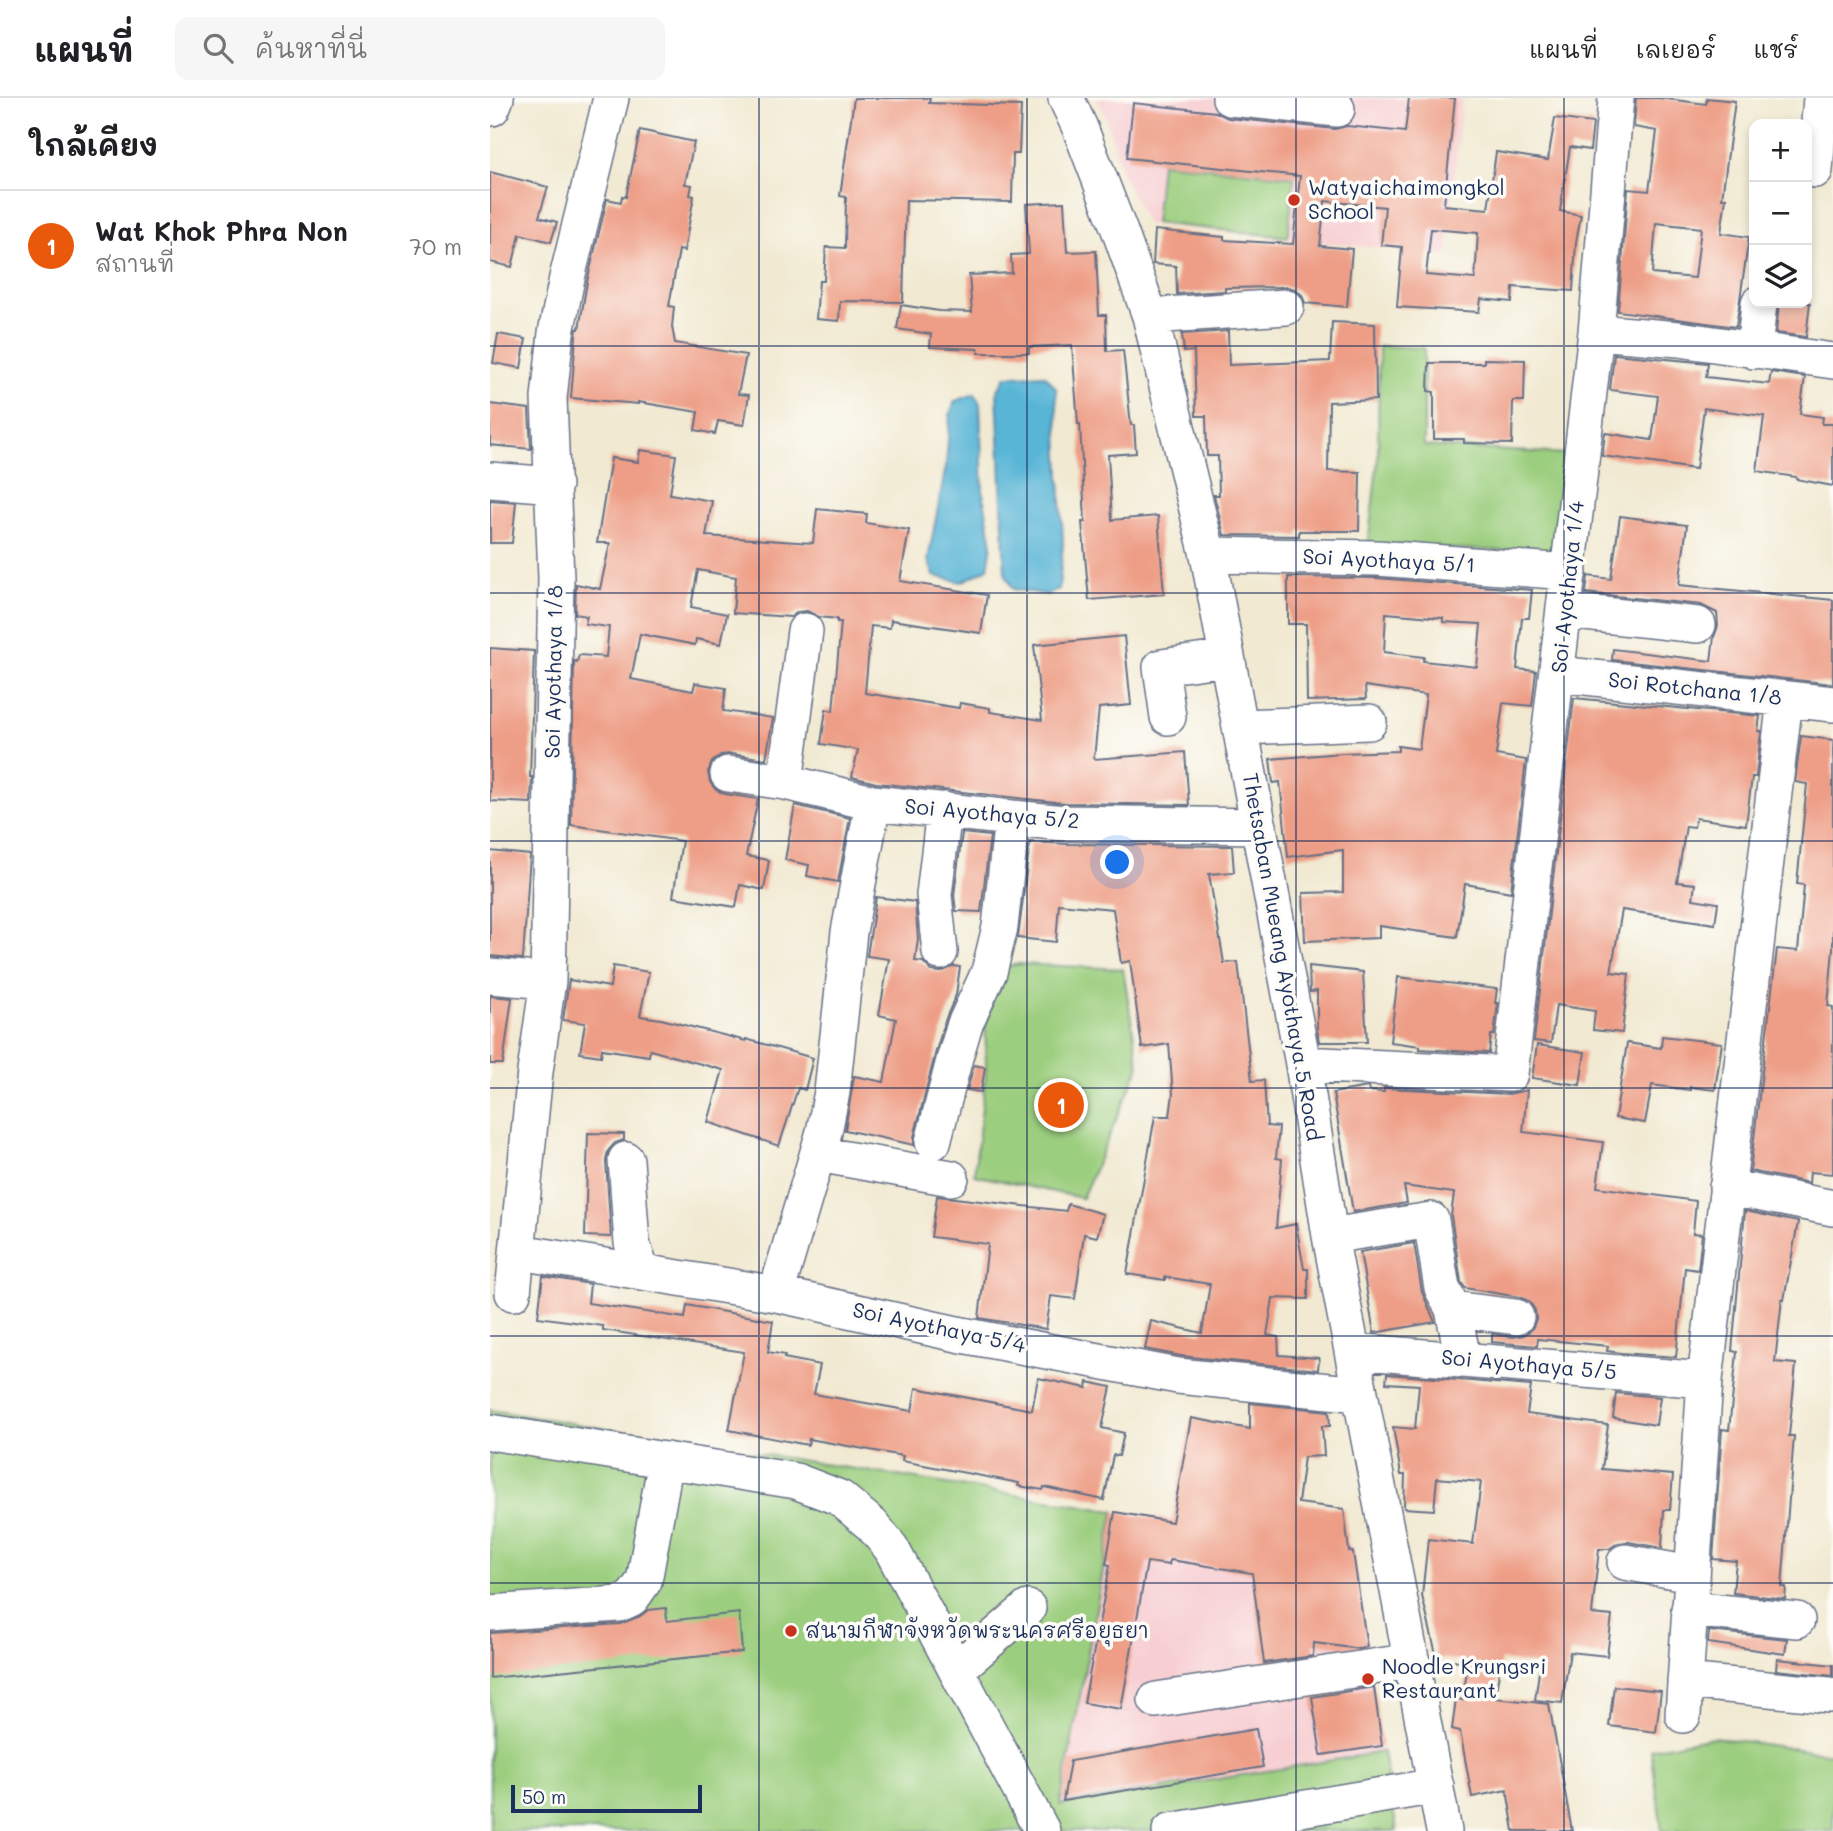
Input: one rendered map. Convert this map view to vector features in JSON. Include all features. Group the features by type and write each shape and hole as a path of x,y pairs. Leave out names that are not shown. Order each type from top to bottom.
{"street":[{"name":"Soi Ayothaya 1/8","path":"513,1293 548,981 556,578 549,398 556,333 587,191 611,98"},
{"name":"Thetsaban Mueang Ayothaya 5 Road","path":"1066,98 1121,232 1150,316 1208,555 1303,1064 1330,1236 1444,1831"},
{"path":"1230,98 1337,109"},
{"name":"Soi Ayothaya 1/4","path":"1303,1064 1510,1074 1597,332 1616,98"},
{"path":"1815,170 1821,98"},
{"path":"1150,316 1286,307"},
{"path":"1754,351 1758,308"},
{"path":"1597,332 1679,339 1833,361"},
{"path":"490,480 554,485"},
{"name":"Soi Ayothaya 5/1","path":"1208,555 1377,558 1569,572"},
{"path":"1566,611 1698,625"},
{"path":"785,782 806,631"},
{"path":"1167,717 1161,667 1227,658"},
{"name":"Soi Rotchana 1/8","path":"1558,674 1833,704"},
{"path":"1785,699 1705,1380 1684,1698 1829,1695"},
{"path":"1240,727 1369,722"},
{"name":"Soi Ayothaya 5/2","path":"728,774 785,782 873,803 1012,818 1065,823 1259,826"},
{"path":"776,1294 818,1154 832,1092 849,932 873,803"},
{"path":"940,952 933,895 944,810"},
{"path":"933,1142 965,1024 989,972 1000,927 1012,818"},
{"path":"490,976 548,981"},
{"path":"818,1154 951,1178"},
{"path":"626,1160 632,1243 642,1273"},
{"path":"1727,1187 1833,1208"},
{"path":"1330,1236 1431,1220 1442,1288 1453,1309 1464,1359"},
{"name":"Soi Ayothaya 5/4","path":"519,1252 776,1294 957,1334 1178,1376 1360,1394"},
{"path":"1453,1309 1516,1317"},
{"name":"Soi Ayothaya 5/5","path":"1352,1351 1705,1380"},
{"path":"490,1432 796,1481 840,1498 872,1525 891,1549 1042,1831"},
{"path":"490,1613 619,1604 632,1598 644,1581 666,1460"},
{"path":"1625,1562 1691,1574"},
{"path":"956,1670 1028,1608"},
{"path":"1689,1609 1797,1620"},
{"path":"1156,1700 1412,1661"},
{"path":"1170,1831 1326,1818 1436,1786"}],"shaded area":[{"name":"Watyaichaimongkol School","path":"1097,98 1462,98 1447,255 1147,224 1123,176 1107,120"},
{"path":"1114,1511 1353,1546 1383,1752 1060,1805"}],"green space":[{"path":"1161,163 1294,177 1288,237 1155,223"},
{"path":"1379,346 1424,348 1424,446 1566,454 1555,553 1368,545 1378,458"},
{"path":"1019,964 1123,969 1139,1067 1082,1198 974,1175 986,1073 985,971"},
{"name":"สนามกีฬาจังหวัดพระนครศรีอยุธยา","path":"490,1410 1114,1511 1060,1805 1383,1752 1397,1831 490,1831"},
{"path":"1713,1737 1833,1754 1833,1831 1662,1831 1651,1749"}],"water":[{"path":"1045,375 1056,388 1063,543 1059,589 1048,595 1013,589 1005,573 997,392 1006,376"},
{"path":"975,394 980,404 983,493 992,545 988,568 962,582 934,576 928,560 946,466 950,415 955,401"}],"building":[{"path":"854,98 930,98 929,103 1021,106 1019,154 1013,154 1012,202 906,200 903,302 840,301 839,321 816,319 819,281 824,281 826,247 845,248 846,197 840,196"},
{"path":"1409,98 1455,98 1444,205 1488,209 1496,152 1548,160 1555,118 1593,123 1590,150 1570,147 1560,211 1581,215 1576,242 1573,291 1513,287 1512,302 1481,299 1479,312 1397,307 1402,247 1381,245 1385,207 1325,201 1320,246 1352,249 1347,307 1305,303 1302,295 1295,289 1285,287 1225,288 1225,291 1177,294 1176,266 1153,264 1155,230 1224,237 1224,240 1293,244 1300,176 1127,158 1133,103 1216,112 1228,118 1335,129 1347,126 1405,132","holes":["1431,229 1478,233 1475,279 1426,275"]},
{"path":"1636,98 1706,104 1707,98 1735,101 1722,198 1726,198 1721,233 1749,237 1736,327 1618,311 1628,189 1649,191 1657,131 1634,127","holes":["1656,223 1701,228 1695,278 1652,274"]},
{"path":"640,130 694,142 685,184 692,185 690,195 694,196 684,251 679,250 669,306 674,307 672,327 675,343 746,355 738,394 749,395 744,425 718,421 715,434 695,430 698,412 638,402 571,398 577,329 607,199 621,202 622,196 626,197"},
{"path":"490,172 548,187 539,217 557,222 551,242 520,234 512,267 490,262"},
{"path":"1064,202 1067,252 1096,251 1099,315 1106,315 1107,351 1123,350 1136,453 1108,455 1112,520 1158,516 1164,594 1089,600 1082,522 1085,522 1080,424 1072,345 1029,347 1029,353 978,353 978,349 930,347 931,334 897,329 901,305 939,311 972,312 969,275 1012,273 1011,255 1029,254 1026,204"},
{"path":"1778,308 1809,308 1806,337 1776,333"},
{"path":"1332,322 1375,324 1376,400 1329,402 1328,471 1360,472 1359,531 1299,531 1299,536 1224,535 1214,495 1219,495 1218,456 1207,456 1206,416 1196,416 1194,351 1184,352 1182,334 1228,331 1229,365 1330,361"},
{"path":"498,334 526,339 521,368 493,363"},
{"path":"1614,354 1708,363 1706,377 1769,384 1771,372 1805,377 1800,414 1823,417 1822,424 1833,424 1833,486 1757,471 1764,416 1704,408 1696,469 1602,456 1605,433 1652,440 1658,396 1610,390"},
{"path":"1484,359 1525,360 1524,401 1513,401 1512,444 1434,439 1434,392 1428,391 1429,363 1484,363"},
{"path":"490,404 529,409 531,449 490,445"},
{"path":"640,450 676,455 670,494 712,501 706,536 813,543 817,509 867,514 866,523 909,530 900,581 987,595 981,633 891,620 890,628 871,626 865,693 959,708 960,703 990,708 990,712 1042,720 1034,645 1124,636 1131,705 1099,708 1094,759 1185,752 1189,805 1066,803 876,783 852,777 858,750 821,744 826,709 833,711 841,622 807,611 798,612 791,617 733,613 736,577 698,570 691,607 727,614 721,644 696,639 695,645 640,634 631,679 693,691 695,683 726,688 723,711 773,718 766,759 721,755 712,762 708,772 710,782 716,790 758,799 746,856 769,860 764,890 740,885 736,907 673,897 682,841 571,825 574,661 577,662 579,655 606,657 609,627 585,624 587,616 575,614 576,584 600,589 610,543 597,543 611,458 638,462"},
{"path":"490,500 516,502 512,543 490,543"},
{"path":"1620,516 1687,525 1679,585 1833,600 1833,684 1612,660 1613,649 1711,661 1718,626 1717,613 1701,605 1586,593 1588,576 1611,579"},
{"path":"1288,577 1376,578 1532,590 1529,618 1522,618 1517,669 1536,671 1532,706 1503,703 1496,755 1526,760 1511,892 1465,884 1457,937 1379,926 1379,938 1305,941 1303,893 1343,892 1343,850 1288,857 1280,782 1273,783 1270,759 1398,751 1398,746 1419,749 1426,695 1365,686 1366,699 1307,701 1306,624 1288,624","holes":["1386,613 1443,618 1443,622 1481,624 1477,667 1423,661 1424,657 1384,652"]},
{"path":"490,648 534,651 531,803 490,801"},
{"path":"1574,698 1760,716 1758,731 1761,731 1756,777 1752,777 1746,825 1696,818 1694,827 1686,826 1677,882 1695,884 1693,899 1718,903 1715,924 1622,910 1611,972 1629,974 1622,1033 1593,1030 1595,1011 1556,1005 1551,1043 1534,1041"},
{"path":"1801,736 1833,740 1833,949 1828,1006 1833,1007 1833,1174 1810,1172 1809,1183 1750,1171 1777,949 1798,951 1804,885 1797,884 1807,784 1795,782"},
{"path":"795,805 850,818 838,882 807,876 809,865 785,860"},
{"path":"962,833 990,836 981,912 956,911 954,895"},
{"path":"1030,842 1232,846 1234,872 1209,874 1224,963 1238,962 1252,1081 1264,1080 1267,1126 1279,1127 1276,1158 1282,1159 1276,1228 1296,1224 1304,1269 1308,1269 1308,1299 1273,1298 1267,1335 1278,1337 1279,1355 1319,1358 1318,1370 1181,1356 1145,1349 1151,1321 1202,1333 1210,1284 1127,1274 1155,1116 1170,1116 1173,1094 1169,1044 1142,1048 1130,961 1121,963 1113,909 1059,904 1056,942 1018,938"},
{"path":"490,851 530,855 523,959 490,956"},
{"path":"876,897 915,902 918,939 915,961 923,962 932,971 941,972 954,966 960,967 956,995 936,1051 914,1145 845,1130 854,1076 884,1082 896,1019 879,1015 889,959 867,956"},
{"path":"613,966 649,972 640,1016 746,1039 813,1058 805,1090 798,1088 779,1146 708,1122 723,1070 650,1050 649,1056 602,1049 601,1056 580,1053 585,1023 563,1020 569,980 610,987"},
{"path":"1309,966 1363,972 1367,1042 1319,1042 1317,991 1310,992"},
{"path":"1398,977 1497,989 1494,1035 1491,1035 1489,1053 1420,1049 1420,1046 1390,1042"},
{"path":"490,996 512,998 503,1064 490,1064"},
{"path":"1662,1036 1722,1043 1715,1090 1652,1085 1645,1123 1615,1118 1627,1043 1661,1048"},
{"path":"1537,1045 1585,1052 1580,1085 1532,1078"},
{"path":"974,1065 985,1067 981,1092 967,1090"},
{"path":"1368,1087 1369,1091 1384,1092 1384,1088 1509,1094 1527,1090 1523,1132 1603,1142 1597,1187 1696,1201 1693,1233 1702,1234 1698,1270 1685,1268 1676,1357 1621,1353 1607,1351 1608,1346 1538,1339 1537,1346 1492,1342 1492,1334 1513,1337 1524,1335 1532,1329 1536,1319 1535,1310 1529,1301 1519,1297 1465,1288 1461,1282 1451,1216 1454,1193 1404,1186 1407,1203 1353,1212 1333,1093"},
{"path":"1039,1091 1082,1099 1078,1118 1035,1110"},
{"path":"588,1133 624,1134 624,1140 615,1143 608,1151 606,1161 611,1237 585,1236"},
{"path":"937,1196 1066,1211 1068,1204 1103,1214 1097,1237 1084,1234 1075,1299 1051,1296 1046,1329 979,1318 988,1244 931,1237"},
{"path":"1745,1211 1798,1222 1784,1300 1782,1299 1775,1362 1796,1364 1789,1436 1794,1436 1782,1587 1786,1587 1785,1599 1733,1593 1736,1561 1713,1559 1722,1429 1729,1430 1737,1352 1732,1351"},
{"path":"1414,1243 1422,1292 1435,1322 1374,1333 1360,1252"},
{"path":"543,1276 590,1284 588,1303 685,1318 687,1305 773,1321 768,1352 820,1365 814,1394 912,1411 916,1388 1032,1410 1038,1378 1087,1388 1088,1382 1111,1387 1102,1428 1124,1433 1119,1456 1113,1455 1104,1500 1044,1487 1043,1490 1018,1486 1019,1483 902,1461 903,1456 809,1439 808,1445 729,1430 744,1352 538,1317"},
{"path":"1387,1374 1531,1386 1527,1414 1608,1425 1602,1469 1673,1475 1670,1510 1664,1510 1662,1548 1628,1542 1618,1543 1609,1549 1599,1549 1592,1614 1612,1616 1607,1656 1570,1652 1562,1703 1535,1700 1540,1665 1501,1660 1495,1698 1549,1704 1572,1831 1514,1831 1507,1790 1472,1797 1460,1731 1452,1729 1456,1699 1463,1700 1468,1662 1437,1658 1422,1596 1428,1539 1473,1544 1481,1482 1437,1478 1434,1510 1404,1508 1405,1475 1401,1475 1393,1427 1415,1429 1419,1385 1386,1383"},
{"path":"1616,1393 1660,1397 1656,1425 1613,1418"},
{"path":"1250,1403 1329,1411 1330,1426 1322,1426 1324,1456 1304,1457 1298,1503 1344,1509 1367,1647 1359,1649 1314,1643 1313,1656 1264,1663 1252,1573 1170,1560 1169,1565 1147,1562 1121,1709 1084,1703 1110,1565 1106,1564 1115,1512 1172,1522 1191,1418 1250,1429"},
{"path":"666,1608 667,1621 739,1613 742,1652 490,1678 490,1633 620,1624 648,1610"},
{"path":"1709,1631 1787,1639 1785,1654 1708,1643"},
{"path":"1777,1659 1833,1665 1833,1676 1776,1670"},
{"path":"1614,1686 1661,1691 1656,1732 1609,1726"},
{"path":"1374,1687 1382,1746 1321,1755 1312,1697"},
{"path":"1256,1729 1263,1767 1063,1801 1070,1761"}],"place":[{"name":"Watyaichaimongkol School","path":"1294,200"},
{"name":"Wat Khok Phra Non","path":"1061,1105"},
{"name":"สนามกีฬาจังหวัดพระนครศรีอยุธยา","path":"791,1631"},
{"name":"Noodle Krungsri Restaurant","path":"1368,1679"}]}
